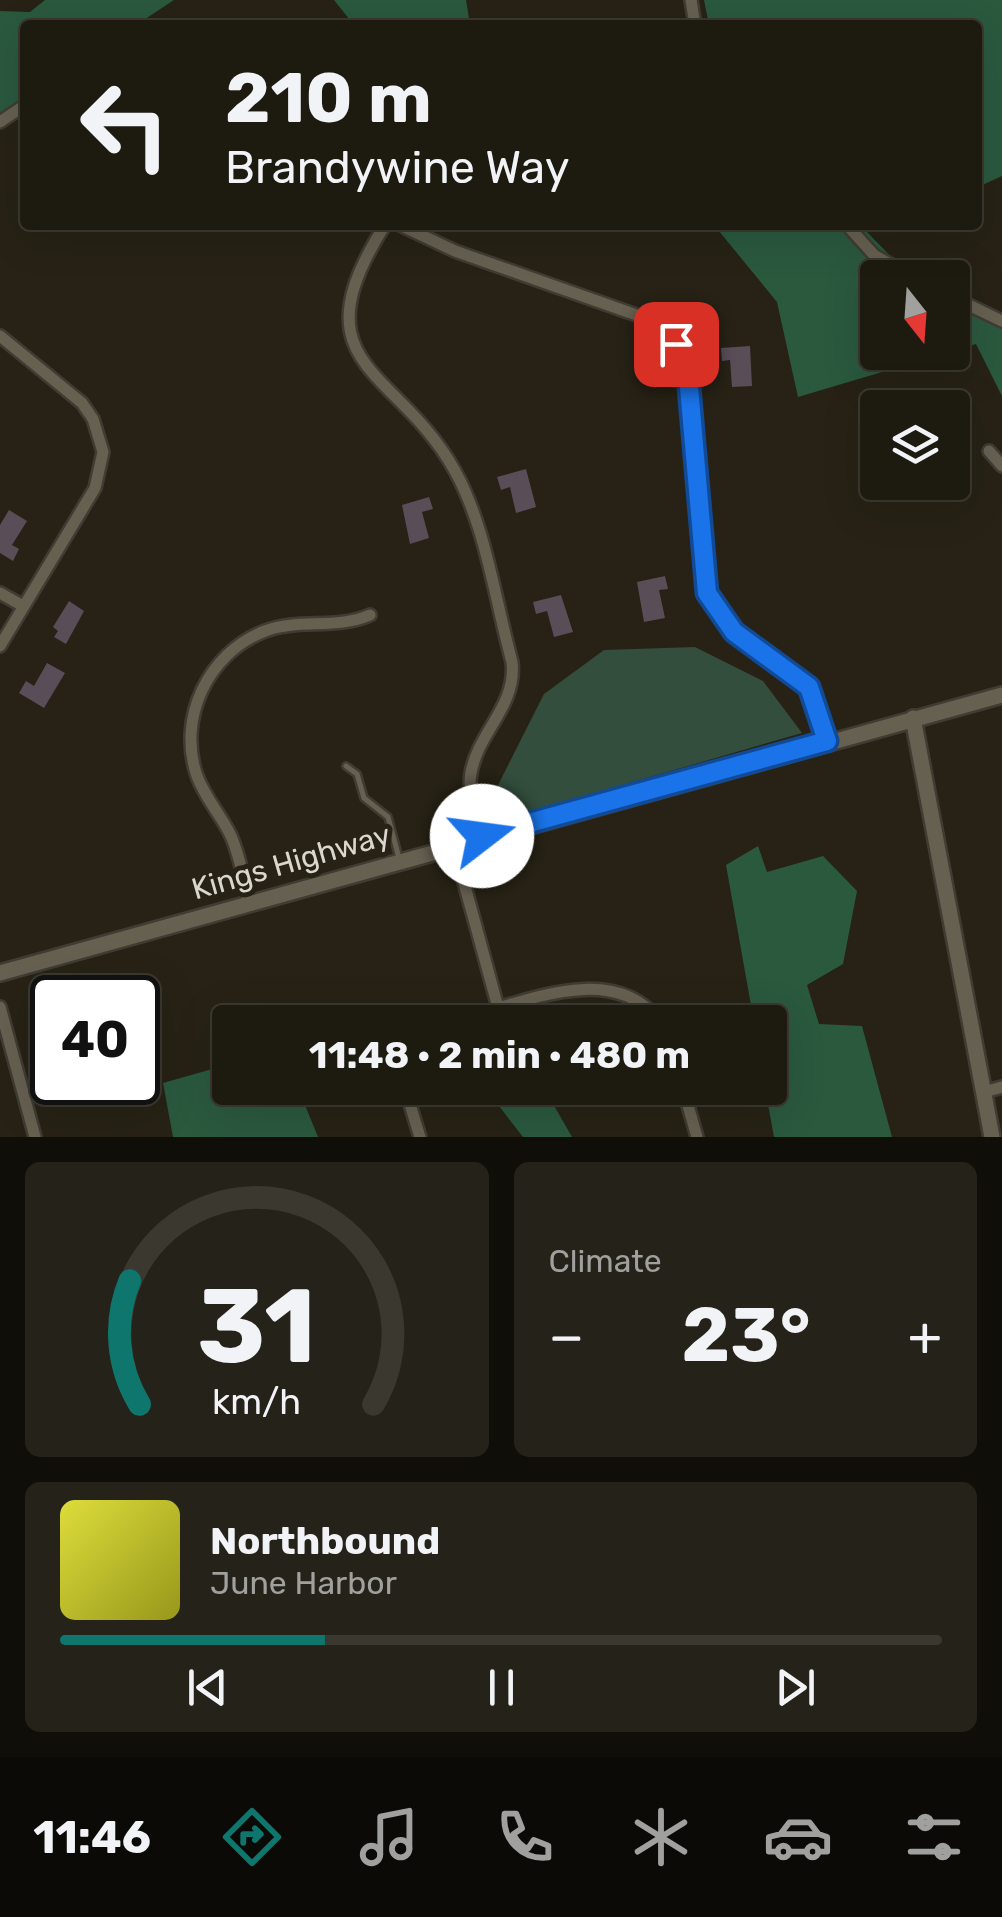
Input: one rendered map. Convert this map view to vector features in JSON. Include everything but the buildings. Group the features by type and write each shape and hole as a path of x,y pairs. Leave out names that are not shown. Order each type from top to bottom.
{"street":[{"path":"382,230 351,290 352,337 368,371 436,443 457,474 512,662 511,690 470,772 472,800 482,836"},
{"path":"411,230 456,251 644,318 669,335 684,358 688,376 707,593 734,632 809,687 827,741"},
{"path":"851,230 883,260"},
{"path":"970,306 1002,321"},
{"path":"0,336 82,403 94,419 102,452 95,488 0,646"},
{"path":"989,451 1002,466"},
{"path":"0,592 23,606"},
{"path":"249,902 231,837 194,768 191,733 196,702 223,659 258,634 292,625 341,625 370,615"},
{"name":"Kings Highway","path":"0,973 482,836 1002,695"},
{"path":"913,718 992,1137"},
{"path":"454,846 497,1005"},
{"path":"523,1005 596,987 642,1005"},
{"path":"0,1007 36,1137"},
{"path":"984,1092 1002,1087"},
{"path":"410,1105 420,1137"},
{"path":"689,1105 697,1137"}],"lane":[{"path":"346,766 356,774 364,798 388,817 400,860"}],"green space":[{"path":"45,0 174,0 144,20 20,20 20,102 0,116 0,11 30,12"},
{"path":"334,0 466,0 469,20 350,20"},
{"path":"704,0 1002,0 1002,176 982,185 982,20 708,20"},
{"path":"718,230 865,230 894,260 860,260 860,370 889,370 798,397 777,302"},
{"path":"970,303 1002,317 1002,396 976,344 970,346"},
{"path":"695,647 763,681 802,733 512,817 496,789 544,694 604,650"},
{"path":"758,846 767,872 823,856 857,891 843,964 807,985 819,1024 862,1026 892,1137 774,1137 768,1105 787,1105 787,1005 751,1005 726,865"},
{"path":"212,1069 212,1105 305,1105 318,1137 173,1137 163,1083"},
{"path":"498,1105 554,1105 572,1137 523,1137"}],"route":[{"path":"482,836 827,741 818,708 804,680 734,632 716,612 707,593 701,562 688,376 676,344"}]}
